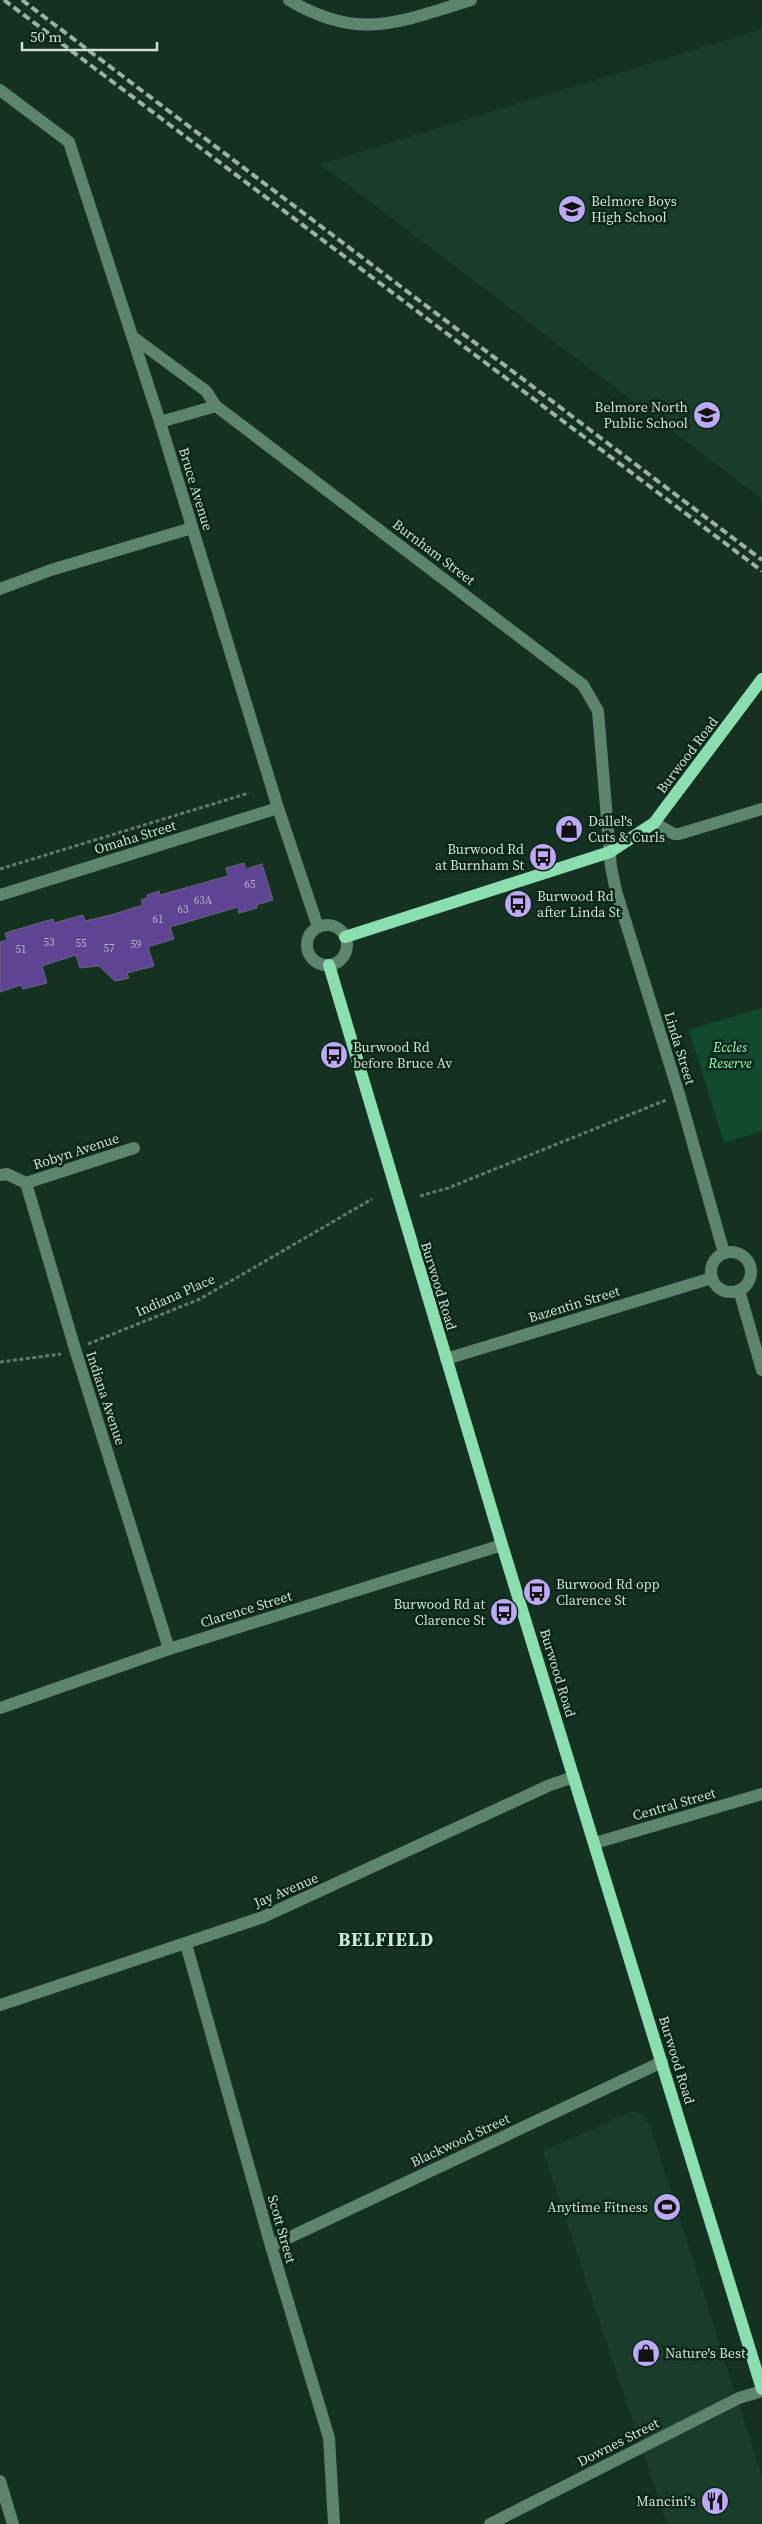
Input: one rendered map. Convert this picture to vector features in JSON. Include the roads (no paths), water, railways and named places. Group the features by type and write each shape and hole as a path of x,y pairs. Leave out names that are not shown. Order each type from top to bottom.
{"main road":[{"name":"Burwood Road","path":"345,937 610,852 654,823 762,679"},
{"name":"Burwood Road","path":"329,965 502,1545 762,2390"}],"street":[{"path":"289,0 324,18 356,26 396,22 471,0"},
{"name":"Bruce Avenue","path":"0,90 69,142 160,422 278,808 318,927"},
{"name":"Burnham Street","path":"133,337 206,391 216,406 584,685 598,711 610,852"},
{"path":"160,422 216,406"},
{"path":"0,589 51,570 192,528"},
{"name":"Omaha Street","path":"0,896 278,808"},
{"path":"654,823 674,834 679,834 762,809"},
{"name":"Linda Street","path":"610,852 616,892 679,1094 724,1253"},
{"path":"334,926 345,937 347,948 341,960 329,965 316,962 308,951 307,940 318,927 334,926"},
{"name":"Robyn Avenue","path":"26,1183 134,1148"},
{"path":"0,1175 8,1174 26,1183"},
{"name":"Indiana Avenue","path":"26,1183 75,1349 169,1648"},
{"path":"731,1252 742,1255 756,1267 749,1281 739,1290 726,1291 715,1284 712,1278 711,1271 714,1260 724,1253 731,1252"},
{"name":"Bazentin Street","path":"446,1359 712,1278"},
{"path":"739,1290 762,1370"},
{"name":"Clarence Street","path":"0,1708 169,1648 502,1545"},
{"name":"Jay Avenue","path":"0,2005 263,1917 550,1785 574,1777"},
{"name":"Central Street","path":"595,1843 762,1794"},
{"name":"Scott Street","path":"186,1944 271,2246 329,2438 334,2524"},
{"name":"Blackwood Street","path":"271,2246 662,2062"},
{"name":"Downes Street","path":"490,2524 739,2398 762,2390"},
{"path":"0,2481 13,2524"}],"railway":[{"path":"4,0 762,571"},
{"path":"22,0 762,560"}],"place":[{"name":"Belmore Boys High School","path":"572,209"},
{"name":"Belmore North Public School","path":"707,415"},
{"name":"Dallel's Cuts & Curls","path":"569,829"},
{"name":"Burwood Rd at Burnham St","path":"543,857"},
{"name":"Burwood Rd after Linda St","path":"518,904"},
{"name":"Burwood Rd before Bruce Av","path":"334,1055"},
{"name":"Burwood Rd opp Clarence St","path":"537,1592"},
{"name":"Burwood Rd at Clarence St","path":"504,1612"},
{"name":"Anytime Fitness","path":"667,2207"},
{"name":"Nature's Best","path":"646,2353"},
{"name":"Mancini's","path":"715,2501"}],"district":[{"name":"BELFIELD","path":"386,1939"}],"park label":[{"name":"Eccles Reserve","path":"730,1056"}]}
